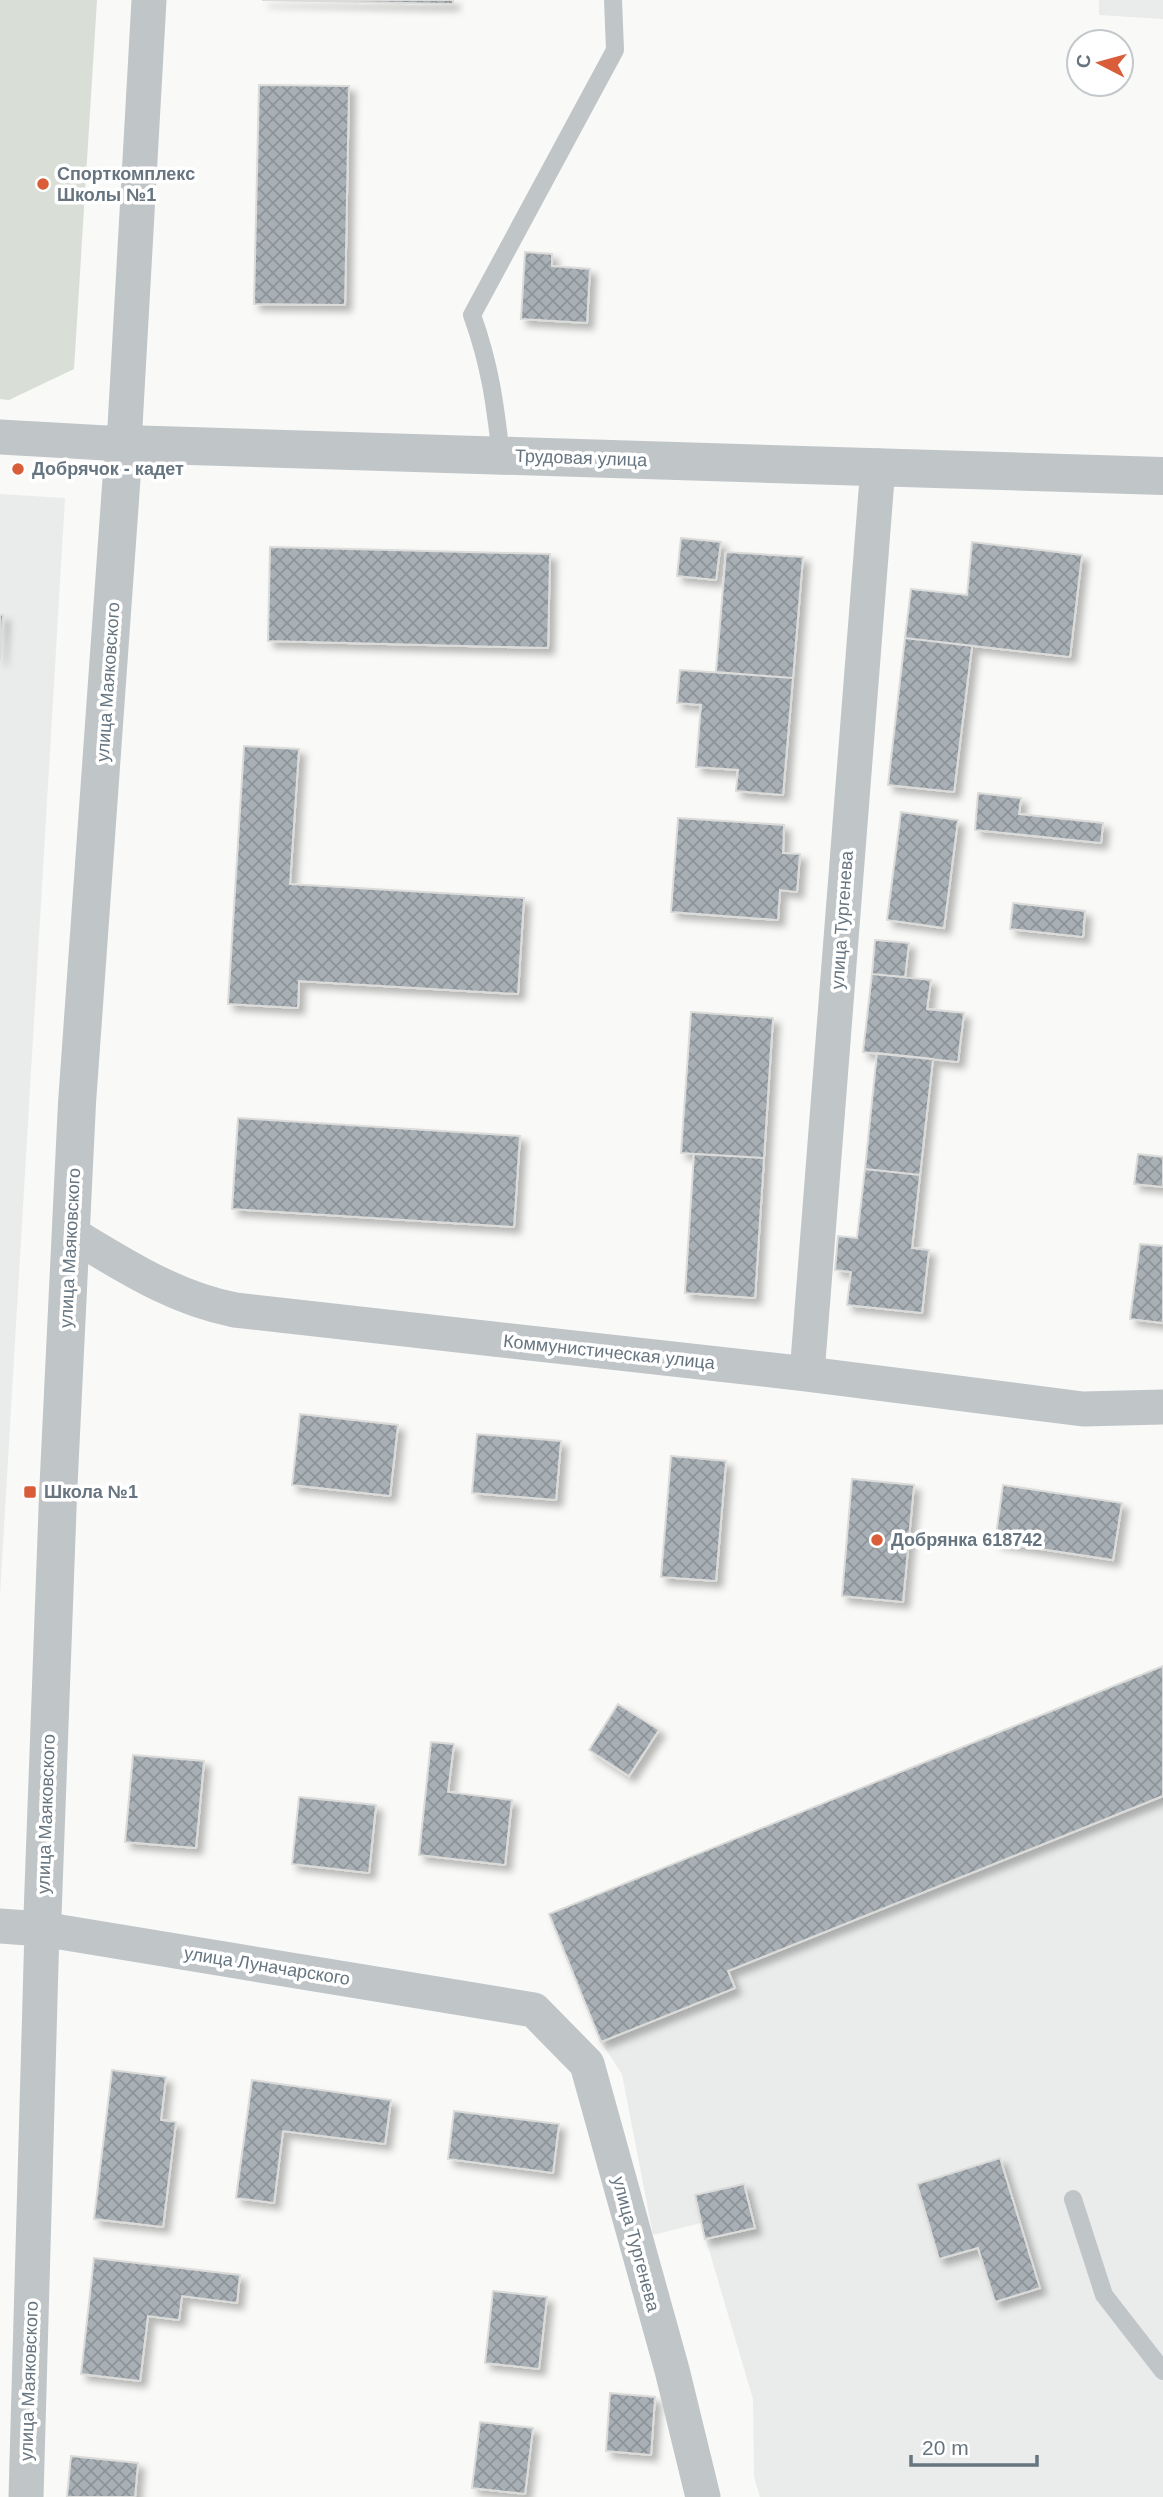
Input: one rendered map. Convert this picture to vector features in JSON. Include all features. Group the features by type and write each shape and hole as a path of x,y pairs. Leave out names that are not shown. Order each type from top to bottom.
{"street":[{"name":"улица Маяковского","path":"26,2497 42,1929 76,1103 124,444 149,0"},
{"name":"Трудовая улица","path":"0,437 124,444 1163,476"},
{"name":"улица Тургенева","path":"807,1374 878,467"},
{"name":"Коммунистическая улица","path":"72,1234 160,1286 210,1305 235,1310 807,1374 1083,1409 1163,1407"},
{"name":"улица Луначарского","path":"0,1926 42,1929 534,2010"},
{"name":"улица Тургенева","path":"534,2010 587,2064 672,2370 703,2497"}],"lane":[{"path":"501,456 494,394 486,355 472,314 615,50 613,0"},
{"path":"1073,2199 1104,2295 1163,2371"}],"shaded area":[{"name":"Спорткомплекс Школы №1","path":"0,0 97,0 74,369 9,400 0,399"},
{"path":"1099,0 1163,0 1163,19 1099,15"},
{"path":"0,494 65,498 0,1595"},
{"path":"1163,1666 1163,2497 760,2497 754,2477 753,2399 701,2223 653,2235 622,2074 601,2042 549,1914"}],"building":[{"path":"262,0 453,0 453,4"},
{"path":"259,85 349,86 345,305 254,304"},
{"path":"525,252 552,254 552,266 590,269 587,323 521,319"},
{"path":"681,538 721,542 716,580 677,576"},
{"path":"972,542 1082,555 1070,657 905,638 911,589 967,595"},
{"path":"270,547 550,554 548,648 268,641"},
{"path":"726,552 803,557 793,678 716,672"},
{"path":"0,615 3,615 0,660"},
{"path":"905,638 972,646 954,792 888,785"},
{"path":"680,670 793,678 783,795 736,791 738,770 696,767 701,705 677,703"},
{"path":"244,746 299,749 290,884 524,898 518,994 299,981 298,1008 228,1004"},
{"path":"978,793 1021,798 1019,814 1103,823 1101,843 975,830"},
{"path":"901,812 958,820 944,928 887,920"},
{"path":"678,818 784,825 783,853 800,854 797,892 780,890 778,920 671,912"},
{"path":"1013,903 1085,911 1083,937 1010,929"},
{"path":"875,940 909,943 905,977 872,974"},
{"path":"872,974 931,980 927,1009 964,1013 958,1062 863,1052"},
{"path":"691,1012 773,1018 764,1158 681,1153"},
{"path":"877,1053 933,1059 920,1175 865,1169"},
{"path":"238,1118 520,1136 514,1227 232,1209"},
{"path":"694,1154 764,1158 755,1298 685,1293"},
{"path":"1138,1154 1163,1157 1163,1187 1134,1184"},
{"path":"865,1169 920,1175 912,1248 929,1250 922,1313 847,1305 851,1272 835,1270 838,1236 857,1238"},
{"path":"1140,1244 1163,1246 1163,1323 1130,1319"},
{"path":"300,1414 398,1425 390,1496 292,1485"},
{"path":"477,1434 561,1441 556,1500 472,1493"},
{"path":"671,1456 726,1461 716,1581 661,1577"},
{"path":"852,1479 914,1485 903,1602 842,1596"},
{"path":"1003,1485 1122,1503 1113,1560 995,1542"},
{"path":"1163,1666 1163,1796 728,1971 735,1988 601,2042 549,1914"},
{"path":"618,1704 659,1730 629,1776 589,1750"},
{"path":"431,1742 454,1744 448,1792 512,1800 505,1865 419,1855"},
{"path":"133,1755 204,1761 196,1848 125,1842"},
{"path":"299,1797 376,1805 369,1873 292,1864"},
{"path":"112,2070 166,2077 161,2120 176,2122 163,2227 94,2219"},
{"path":"252,2080 391,2100 385,2144 283,2131 274,2203 236,2198"},
{"path":"454,2111 559,2124 553,2173 448,2159"},
{"path":"1000,2158 1040,2288 995,2302 978,2248 939,2259 917,2184"},
{"path":"744,2184 755,2228 705,2239 695,2195"},
{"path":"94,2258 240,2275 237,2303 182,2296 179,2320 148,2316 140,2381 81,2374"},
{"path":"493,2291 547,2297 539,2369 485,2363"},
{"path":"610,2393 655,2397 651,2455 606,2451"},
{"path":"480,2422 533,2428 525,2494 472,2488"},
{"path":"71,2456 138,2463 135,2497 67,2497"}],"place":[{"name":"Спорткомплекс Школы №1","path":"43,184"},
{"name":"Добрячок - кадет","path":"18,469"},
{"name":"Школа №1","path":"30,1492"},
{"name":"Добрянка 618742","path":"877,1540"}]}
